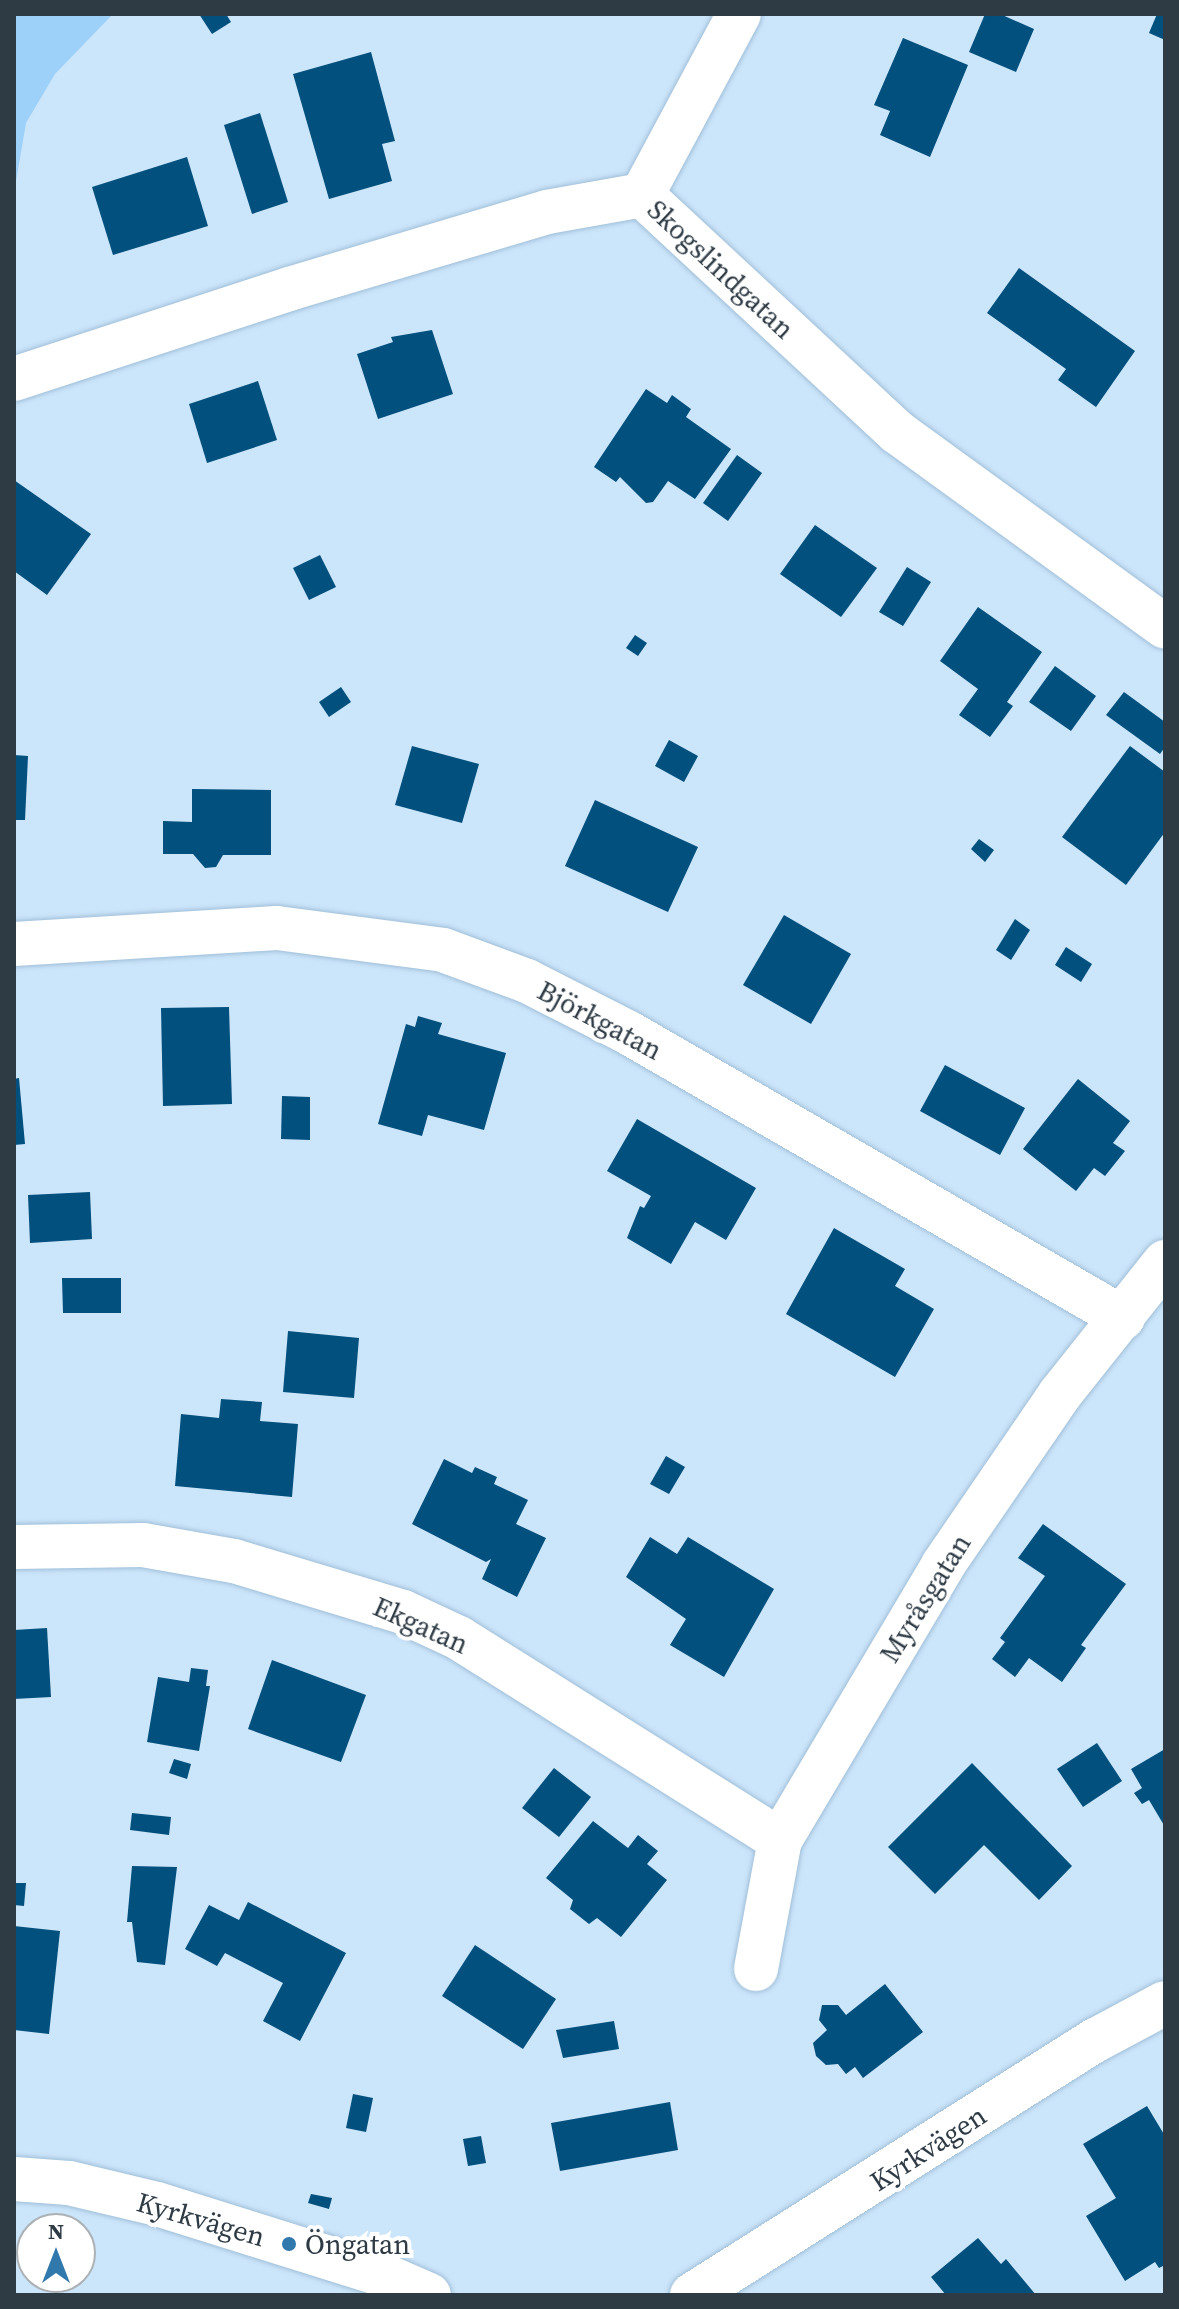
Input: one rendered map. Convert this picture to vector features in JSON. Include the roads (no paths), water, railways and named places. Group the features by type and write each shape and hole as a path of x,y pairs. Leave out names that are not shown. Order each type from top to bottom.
{"street":[{"path":"642,195 739,14"},
{"name":"Skogslindgatan","path":"14,379 289,289 547,212 642,195 897,432 1165,627"},
{"name":"Björkgatan","path":"14,944 277,928 443,950 527,981 629,1033 1123,1318"},
{"name":"Myråsgatan","path":"756,1969 780,1840 943,1565 1060,1394 1165,1262"},
{"name":"Ekgatan","path":"14,1547 143,1545 234,1561 403,1612 459,1638 780,1840"},
{"name":"Kyrkvägen","path":"692,2295 1096,2040 1165,2003"},
{"name":"Kyrkvägen","path":"14,2179 69,2183 157,2204 383,2275 429,2295"}],"place":[{"name":"Öngatan","path":"289,2244"}]}
